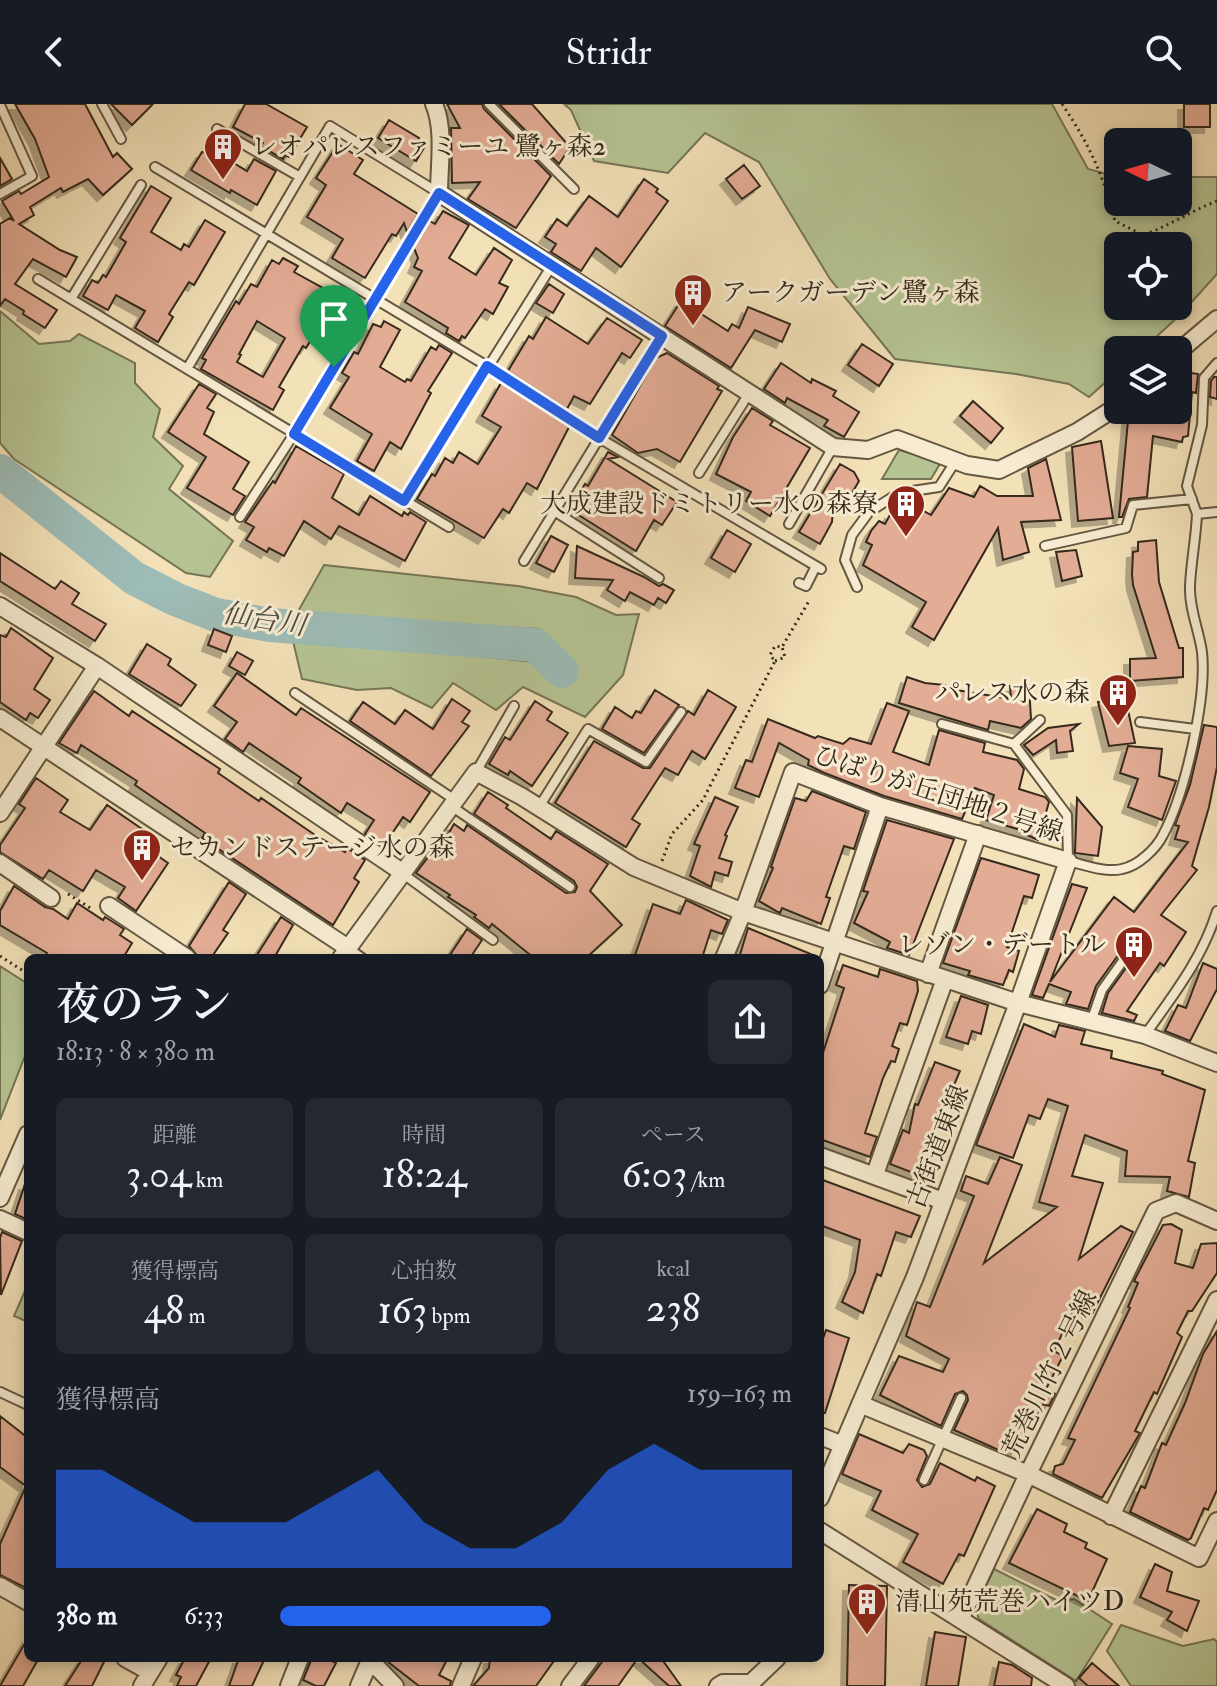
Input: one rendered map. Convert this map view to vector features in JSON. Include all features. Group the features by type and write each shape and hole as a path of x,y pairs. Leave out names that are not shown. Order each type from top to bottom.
{"street":[{"path":"434,104 439,141 439,193 833,447 868,450 897,439 956,461 999,470 1077,432 1104,415"},
{"path":"1192,340 1217,319"},
{"path":"0,606 97,666 402,872"},
{"path":"0,813 97,666"},
{"path":"0,718 350,954"},
{"path":"352,954 402,872 476,772 539,807 634,867 743,912 1018,1003 1145,1035 1217,1063"},
{"name":"ひばりが丘団地２号線","path":"726,954 793,772 880,806 1068,861 1018,1003"},
{"path":"824,973 880,806"},
{"path":"928,974 978,834"},
{"path":"0,863 55,893"},
{"path":"109,906 181,954"},
{"path":"875,1174 945,979"},
{"name":"古街道東線","path":"824,1489 915,1277 1018,1003"},
{"path":"0,1198 24,1143"},
{"path":"824,1157 943,1201"},
{"name":"荒巻川竹２号線","path":"961,1618 1156,1211 1176,1203 1217,1221"},
{"path":"0,1219 24,1230"},
{"path":"1111,1516 1217,1300"},
{"path":"860,1404 1028,1474 1199,1558 1217,1521"},
{"path":"824,1438 843,1445"},
{"path":"824,1533 1066,1686"},
{"path":"0,1586 24,1600"},
{"path":"132,1662 150,1672"},
{"path":"289,1686 298,1662"},
{"path":"359,1686 370,1662"},
{"path":"374,1662 395,1686"},
{"path":"461,1686 471,1662"},
{"path":"570,1686 588,1662"},
{"path":"718,1686 723,1683 754,1684 773,1662"}],"lane":[{"path":"102,104 121,139"},
{"path":"489,104 574,189"},
{"path":"0,105 32,176 0,194"},
{"path":"187,369 330,126 439,193 294,434 240,517"},
{"path":"217,129 300,177"},
{"path":"155,167 487,366 599,438 818,567 806,586 799,583"},
{"path":"71,299 141,185"},
{"path":"404,501 551,267"},
{"path":"38,279 449,527"},
{"path":"524,561 662,336"},
{"path":"942,724 1014,744 1067,815 1068,861 1104,870 1123,869 1147,856 1163,837 1193,745 1201,689 1202,651 1192,615 1190,587 1197,514 1187,486 1202,425 1204,378 1217,363"},
{"path":"699,473 748,395"},
{"path":"789,524 833,447"},
{"path":"857,587 845,560 852,535 869,512 899,493 939,487 956,461"},
{"path":"1045,546 1126,528 1133,505 1192,499"},
{"path":"554,511 659,578"},
{"path":"1197,514 1217,512"},
{"path":"295,693 570,887"},
{"path":"476,772 514,706"},
{"path":"539,807 588,729 646,762 681,712"},
{"path":"1014,744 1040,720"},
{"path":"1140,722 1195,729"},
{"path":"402,872 493,940"},
{"path":"1145,1035 1199,957 1217,911"},
{"path":"1207,942 1217,942"},
{"path":"1091,1022 1102,990 1130,951"},
{"path":"0,1392 24,1403"},
{"path":"924,1480 961,1398"}],"path":[{"path":"1062,104 1082,133 1105,182 1115,221 1143,235 1167,227 1217,201"},
{"path":"782,647 812,595"},
{"path":"657,876 672,834 703,800 775,661 785,657 782,647 775,646 770,651 775,661"},
{"path":"55,893 91,909"},
{"path":"0,956 24,971"}],"green space":[{"path":"564,104 1052,104 1088,169 1104,173 1104,216 1192,216 1192,177 1217,177 1217,274 1192,302 1192,232 1104,232 1104,320 1175,320 1157,336 1104,336 1104,384 1089,397 1069,384 895,359 830,279 759,162 705,133 668,173 594,161 571,110"},
{"path":"0,311 39,344 70,341 79,334 135,363 135,383 160,409 153,437 183,466 169,489 233,541 210,577 186,573 14,459 0,443"},
{"path":"899,450 941,462 931,479 882,479"},
{"path":"324,565 518,586 576,597 616,615 639,614 623,675 585,717 523,687 496,710 453,683 432,708 391,688 357,690 302,679 292,637 534,662 554,680 574,664 539,629 296,615"},
{"path":"0,966 24,981 24,1058 0,1120"},
{"path":"24,1293 24,1320 14,1316"},
{"path":"994,1569 1058,1601 1074,1599 1112,1624 1076,1681 979,1619 975,1608"},
{"path":"1121,1625 1183,1646 1214,1639 1217,1642 1217,1686 1131,1686 1107,1651"}],"building":[{"path":"15,104 85,104 113,157 117,153 132,169 103,195 88,179 63,192 61,188 30,207 34,215 19,224 77,257 66,277 33,259 15,284 57,310 45,328 5,299 0,306 0,224 10,218 14,221 2,201 19,191 21,194 49,177 35,139"},
{"path":"111,104 153,104 132,125"},
{"path":"245,104 266,104 307,127 289,157 285,155 283,159 261,146 263,143 233,127"},
{"path":"447,104 482,104 551,176 516,228 468,199 480,182 452,183 451,128 460,128"},
{"path":"499,104 532,104 570,147 559,164"},
{"path":"1184,104 1210,104 1210,127 1184,127"},
{"path":"389,120 419,138 418,142 425,146 416,161 378,138"},
{"path":"338,144 363,160 354,174 418,214 407,232 404,223 396,236 392,234 365,278 332,258 343,239 307,217 326,185 316,178"},
{"path":"209,148 247,171 254,159 276,171 257,205 191,170 202,152 206,153"},
{"path":"0,158 12,179 0,186"},
{"path":"744,165 760,186 742,199 726,179"},
{"path":"644,179 668,201 621,267 596,248 581,271 551,252 556,244 545,237 557,219 567,226 589,196 618,217"},
{"path":"151,186 171,198 151,232 181,250 184,244 189,247 205,220 225,232 194,285 189,282 169,314 173,317 158,342 135,328 145,311 116,295 108,310 83,296 92,280 98,283 103,275 106,277 126,242 120,238"},
{"path":"443,211 469,225 449,258 476,275 494,248 512,260 499,283 508,287 493,314 485,309 465,338 462,336 459,341 446,333 448,328 405,302 422,271 414,267 418,258 414,248 430,221 435,224"},
{"path":"283,258 298,266 294,272 339,297 306,348 303,346 279,387 284,390 273,410 201,369 206,360 202,358 236,301 239,304 251,284 257,287 272,260 279,264","holes":["257,321 285,338 263,377 237,362"]},
{"path":"549,284 564,294 553,313 536,303"},
{"path":"681,301 728,331 732,324 739,328 748,307 790,324 782,342 755,330 731,368 665,326"},
{"path":"546,317 588,344 607,318 642,340 630,358 622,353 590,404 574,396 567,409 508,371 529,336 533,339"},
{"path":"384,321 400,330 380,367 405,382 407,379 411,381 431,347 436,350 439,345 452,353 428,391 431,393 401,449 390,442 374,471 357,461 372,434 330,408 349,377 342,373 354,352 358,354 373,324 381,327"},
{"path":"862,344 893,364 879,386 848,365"},
{"path":"667,353 719,386 717,389 722,391 680,462 657,449 638,453 612,435 656,358"},
{"path":"781,363 811,383 812,379 836,391 833,396 859,412 844,437 824,426 828,420 787,398 785,403 764,389"},
{"path":"1192,373 1198,374 1196,393 1192,392"},
{"path":"1214,377 1217,377 1217,399 1210,397"},
{"path":"501,383 569,427 537,489 527,483 509,513 503,509 484,538 417,499 445,458 453,463 459,452 478,464 501,427 482,416"},
{"path":"199,384 216,394 207,408 214,412 204,434 249,462 233,489 245,496 233,515 187,488 206,457 168,432"},
{"path":"973,401 1003,428 991,443 960,416"},
{"path":"752,408 773,421 770,425 810,448 770,516 746,501 751,492 716,474 733,437"},
{"path":"1128,424 1189,424 1188,436 1183,437 1182,442 1153,436 1147,497 1129,499 1122,517 1119,517"},
{"path":"1101,441 1113,518 1078,521 1072,447"},
{"path":"296,446 344,474 332,498 359,515 370,496 402,516 404,512 408,515 410,512 426,522 405,561 339,526 331,539 304,521 284,556 269,548 267,552 246,540 254,527 245,522 273,481 275,483"},
{"path":"608,452 618,457 608,459 677,502 662,525 654,520 636,551 569,509 585,484 588,486"},
{"path":"1046,459 1061,520 1021,522 1029,552 1003,560 998,528 934,640 912,627 926,602 863,565 872,545 866,542 871,531 879,521 885,524 891,513 903,521 913,505 931,515 949,488 974,497 980,486 997,496 1033,496 1028,468"},
{"path":"840,464 854,472 859,481 845,505 834,499 832,522 820,544 799,532"},
{"path":"727,530 751,544 735,572 711,558"},
{"path":"551,536 568,545 554,572 536,563"},
{"path":"1156,540 1159,582 1179,648 1183,648 1183,677 1130,681 1130,659 1156,658 1132,574 1133,552 1138,551 1138,542"},
{"path":"577,546 659,586 663,584 674,590 666,603 658,598 654,605 630,592 625,601 607,590 613,580 575,578"},
{"path":"1076,550 1082,576 1062,581 1056,552"},
{"path":"0,553 55,589 61,581 79,593 72,604 106,624 95,641 0,581"},
{"path":"11,628 53,658 34,689 50,700 38,718 30,713 26,720 0,702 0,635 6,637"},
{"path":"214,629 232,636 226,652 208,645"},
{"path":"147,644 171,659 168,665 196,685 181,706 129,674"},
{"path":"237,652 253,661 245,675 229,666"},
{"path":"237,673 296,715 301,708 430,792 410,822 403,817 384,846 365,834 374,820 347,803 341,813 298,783 301,778 249,743 243,752 225,739 237,722 214,706"},
{"path":"907,677 945,685 944,688 1011,699 1010,686 1029,685 1031,719 1021,728 990,721 988,730 899,703"},
{"path":"655,690 679,705 644,753 602,729 615,707 632,718 636,711 641,713"},
{"path":"708,690 736,707 705,759 692,751 678,775 665,768 632,819 640,824 626,847 555,803 594,741 643,768 650,768 688,711 694,715"},
{"path":"94,691 129,716 132,711 220,769 218,773 259,801 261,798 315,835 345,852 347,848 365,860 354,878 359,882 333,925 202,838 205,833 135,785 137,781 81,745 77,753 59,743"},
{"name":"パレス水の森","path":"1125,696 1135,743 1109,746 1098,702"},
{"path":"452,699 470,711 462,722 469,726 431,776 350,721 363,702 395,724 405,710 433,729"},
{"path":"535,701 552,712 547,720 568,733 532,786 510,771 508,775 489,764 505,737 510,740"},
{"path":"887,703 909,711 893,752 929,765 939,730 985,743 983,752 1017,760 1024,769 1019,789 1045,797 1049,802 1038,840 1021,830 986,820 994,795 975,788 962,819 884,796 822,772 808,765 809,760 779,743 759,797 735,788 746,760 752,762 768,719 815,738 818,736 843,744 850,738 871,744"},
{"path":"1079,724 1070,731 1073,751 1057,753 1056,740 1033,755 1024,745 1048,728"},
{"path":"1204,725 1217,727 1217,767 1192,866 1197,870 1161,915 1186,932 1164,966 1160,963 1127,1011 1137,1015 1134,1021 1102,1013 1108,993 1136,954 1137,949 1131,944 1124,947 1096,986 1088,1009 1066,1004 1071,992 1049,984 1043,998 1032,995 1072,884 1087,888 1050,982 1114,897 1134,912 1188,842 1175,839 1179,826 1175,825 1190,785"},
{"path":"1128,746 1162,749 1159,776 1176,781 1162,820 1128,807 1138,779 1120,773"},
{"path":"36,778 68,800 60,812 90,830 107,805 142,829 135,840 168,863 136,911 118,898 125,887 96,870 83,891 49,870 43,879 0,852 0,845 25,808 19,804"},
{"path":"812,791 866,812 854,849 844,846 826,897 830,898 821,924 782,908 780,913 759,901 795,798 806,801"},
{"path":"488,792 551,839 556,831 608,864 590,891 622,925 590,954 529,954 492,924 489,928 474,917 476,915 448,897 450,895 416,873 432,852 436,855 454,824 464,831 467,825 566,893 575,892 577,887 574,881 474,814"},
{"path":"715,797 738,807 725,835 719,858 732,862 728,876 715,872 711,887 690,876 700,846 694,844"},
{"path":"1077,798 1102,827 1098,856 1075,853"},
{"path":"887,820 954,839 909,955 887,948 890,942 854,923 868,892 863,891"},
{"path":"981,858 1039,875 1032,898 1024,896 1007,947 1019,951 1013,972 1009,970 1003,985 968,975 970,971 943,963"},
{"path":"229,882 246,894 223,930 228,933 214,954 196,954 189,946"},
{"path":"14,886 68,919 77,903 124,929 120,935 132,943 125,954 46,954 0,925 0,911"},
{"path":"686,900 728,920 722,934 711,930 703,954 635,954 653,904 680,914"},
{"path":"281,917 293,925 276,954 258,954"},
{"path":"748,928 811,954 740,954"},
{"path":"467,929 482,940 473,954 451,954"},
{"path":"1203,963 1217,969 1217,989 1190,1041 1165,1031 1178,1005 1186,1008"},
{"path":"843,965 878,977 880,969 917,981 918,991 907,1025 900,1023 892,1046 899,1049 895,1062 891,1061 883,1078 865,1133 877,1137 870,1157 824,1140 824,1050 844,988 836,985"},
{"path":"961,996 988,1005 981,1034 972,1031 968,1044 946,1037"},
{"path":"1024,1024 1055,1037 1059,1025 1085,1031 1081,1044 1112,1051 1111,1058 1163,1071 1162,1074 1205,1090 1188,1161 1195,1163 1189,1197 1167,1191 1170,1177 1125,1176 1127,1151 1085,1135 1072,1176 1103,1183 1079,1259 1121,1226 1133,1232 1092,1314 1075,1306 1054,1351 1063,1356 1046,1389 1055,1394 1049,1406 1043,1404 1034,1422 1030,1420 1015,1453 1005,1448 1003,1452 954,1430 968,1400 963,1391 955,1394 941,1426 880,1395 899,1356 943,1372 949,1359 906,1336 917,1302 930,1307 974,1196 961,1191 966,1176 988,1184 1000,1157 1022,1165 984,1263 1057,1207 1039,1202 1068,1106 1048,1099 1040,1119 1029,1115 1013,1158 976,1145"},
{"path":"935,1062 960,1071 916,1174 890,1164 903,1130 909,1133 915,1104 918,1105"},
{"path":"824,1180 920,1216 911,1237 896,1232 881,1276 877,1274 863,1313 842,1302 855,1272 860,1240 824,1226"},
{"path":"24,1187 24,1218 15,1214"},
{"path":"1171,1224 1182,1230 1175,1263 1193,1268 1201,1244 1217,1243 1217,1273 1192,1311 1188,1311 1177,1333 1182,1337 1157,1394 1154,1392 1135,1431 1140,1433 1102,1498 1053,1474 1055,1466 1063,1464 1075,1440 1068,1438 1130,1308 1138,1283 1134,1281 1163,1225"},
{"path":"2,1232 22,1241 1,1295 0,1238"},
{"path":"826,1330 849,1338 825,1413 824,1413"},
{"path":"1217,1331 1217,1490 1188,1540 1130,1512 1141,1486 1145,1488 1162,1443 1166,1445 1203,1354"},
{"path":"0,1416 24,1435 24,1485 0,1467"},
{"path":"859,1434 903,1453 909,1444 924,1450 927,1456 917,1480 922,1487 930,1484 940,1463 975,1481 977,1477 995,1486 964,1556 959,1554 943,1584 903,1562 918,1534 872,1510 881,1491 842,1474"},
{"path":"24,1490 24,1587 0,1575 0,1544"},
{"path":"1037,1509 1067,1524 1064,1532 1087,1543 1085,1548 1107,1559 1088,1601 1009,1563"},
{"path":"1155,1564 1172,1572 1167,1591 1199,1601 1187,1631 1167,1620 1172,1612 1140,1597"},
{"name":"清山苑荒巻ハイツD","path":"849,1585 887,1586 885,1686 847,1686"},
{"path":"935,1632 966,1637 958,1686 926,1686"},
{"path":"24,1645 24,1662 37,1662 23,1686 0,1686"},
{"path":"80,1662 104,1662 92,1686 65,1686"},
{"path":"183,1662 209,1662 196,1686 177,1686 181,1677 176,1675"},
{"path":"238,1662 263,1662 252,1686 229,1686"},
{"path":"310,1662 336,1663 324,1686 303,1680"},
{"path":"388,1662 446,1662 439,1675 451,1681 450,1686 419,1686"},
{"path":"490,1662 553,1662 536,1686 473,1686 489,1668"},
{"path":"602,1662 635,1662 618,1686 584,1686"},
{"path":"642,1662 664,1662 681,1686 669,1686"},
{"path":"999,1662 1012,1665 1032,1678 1031,1686 994,1686"},
{"path":"1092,1663 1119,1686 1088,1686 1079,1678"}],"waterway":[{"name":"仙台川","path":"0,471 134,578 216,615 270,625 535,645 562,671"}],"place":[{"name":"レオパレスファミーユ 鷺ヶ森2","path":"223,181"},
{"name":"アークガーデン鷺ヶ森","path":"693,327"},
{"name":"大成建設ドミトリー水の森寮","path":"906,538"},
{"name":"パレス水の森","path":"1118,727"},
{"name":"セカンドステージ水の森","path":"142,882"},
{"name":"レゾン・デートル","path":"1134,979"},
{"name":"清山苑荒巻ハイツD","path":"867,1636"}],"route":[{"path":"439,193 662,336 599,438 487,366 404,501 294,434 334,367 439,193"}]}
